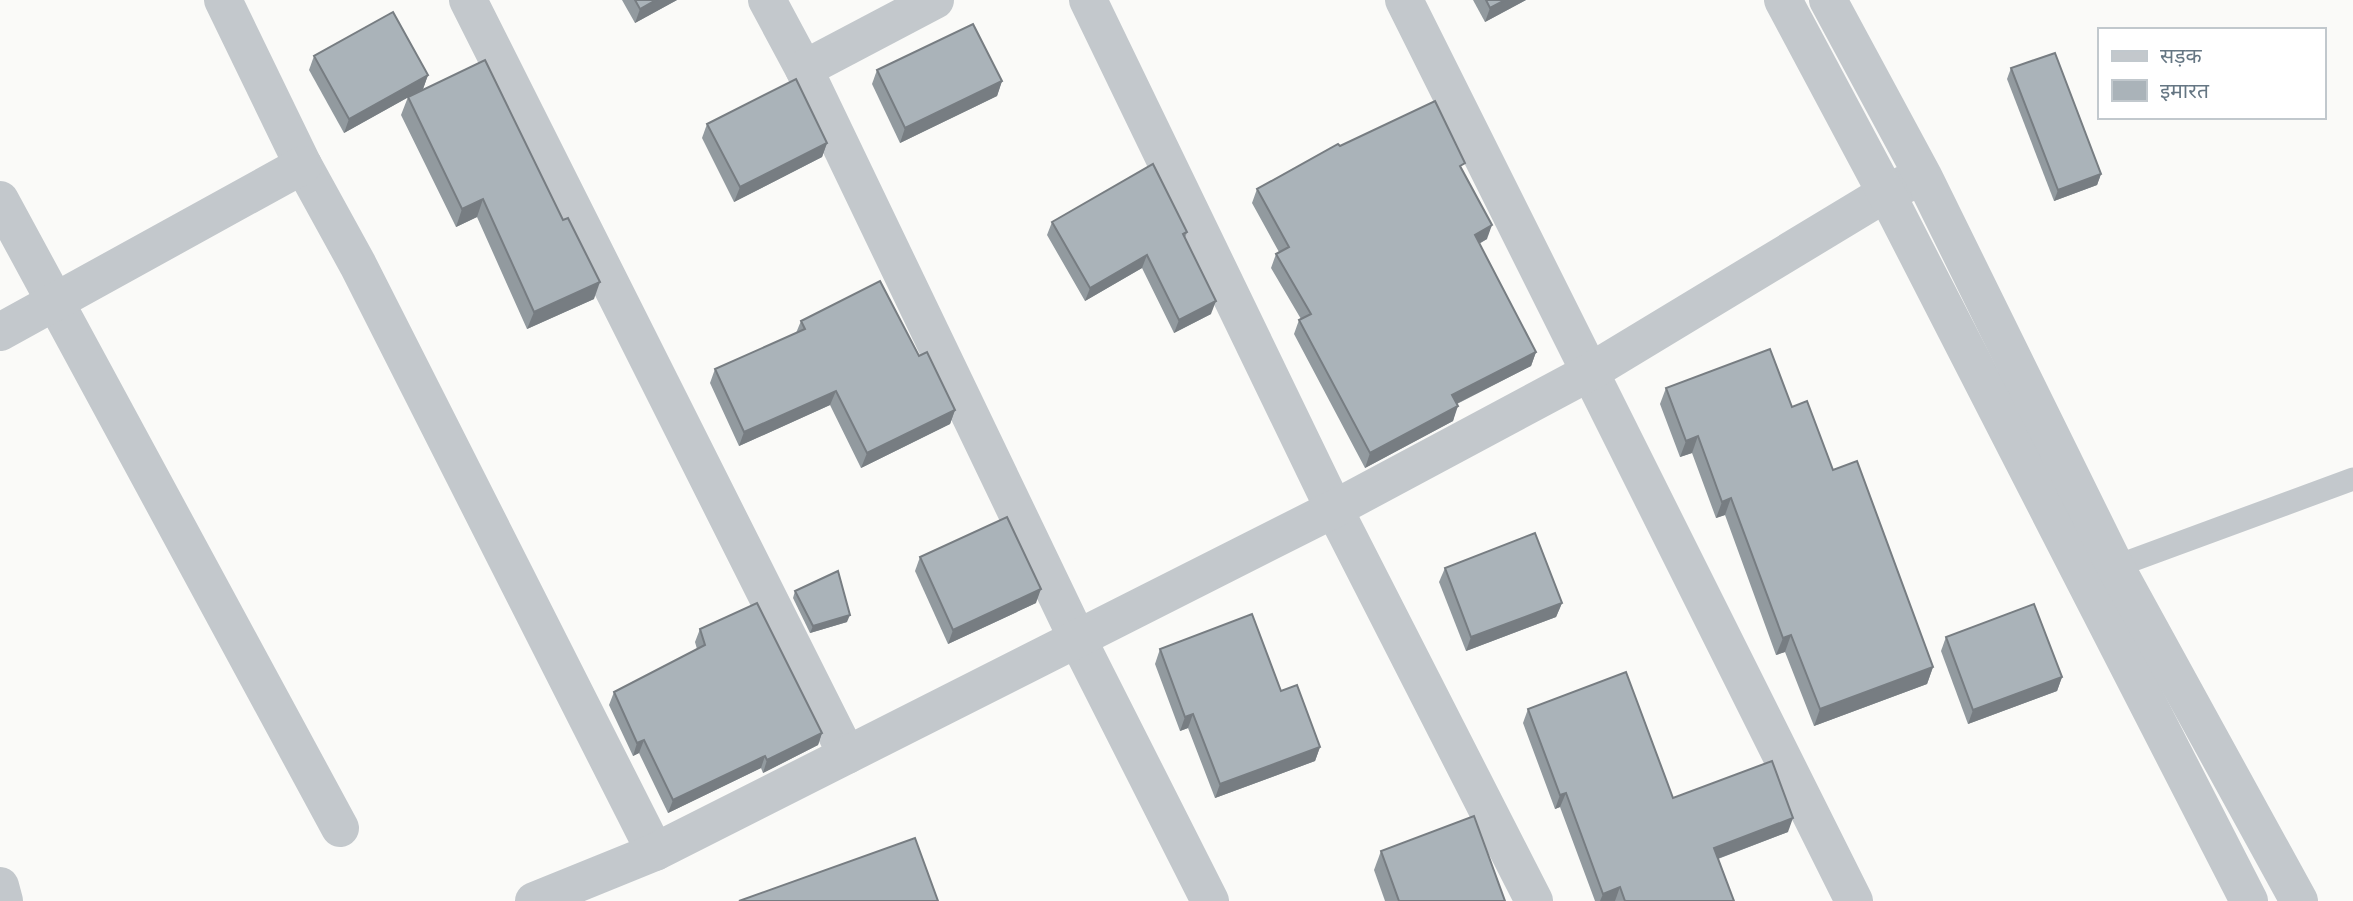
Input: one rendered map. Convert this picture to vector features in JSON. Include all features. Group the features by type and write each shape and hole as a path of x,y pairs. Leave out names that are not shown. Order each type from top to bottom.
{"street":[{"path":"223,0 303,164 358,265 655,852"},
{"path":"468,0 847,755"},
{"path":"767,0 804,69 1077,638 1210,901"},
{"path":"804,69 935,0"},
{"path":"1088,0 1334,509 1534,901"},
{"path":"1404,0 1854,901"},
{"path":"1783,0 1886,193 2100,572 2299,901"},
{"path":"1828,0 1923,176 2249,901"},
{"path":"0,332 303,164"},
{"path":"534,901 655,852 1334,509 1590,372 1886,193 1923,176"},
{"path":"0,200 340,828"},
{"path":"0,887 4,901"}],"lane":[{"path":"2100,572 2353,479"}],"building":[{"path":"635,0 656,0 640,9"},
{"path":"1486,0 1505,0 1490,8"},
{"path":"393,12 428,75 349,119 314,56"},
{"path":"973,24 1002,81 905,128 877,70"},
{"path":"2055,53 2101,174 2058,190 2011,68"},
{"path":"485,60 563,220 568,218 600,282 534,312 483,199 462,209 408,97"},
{"path":"796,79 827,143 740,187 707,124"},
{"path":"1435,101 1465,163 1460,166 1492,225 1475,235 1536,352 1452,395 1458,406 1370,453 1299,320 1311,314 1276,254 1289,247 1257,189 1338,144 1340,146"},
{"path":"1153,164 1187,232 1183,234 1216,301 1179,320 1147,255 1090,288 1052,222"},
{"path":"880,281 919,356 927,352 955,410 867,453 836,391 744,432 715,369 805,329 801,321"},
{"path":"1770,349 1792,407 1807,401 1833,470 1857,461 1933,667 1820,709 1791,635 1783,638 1731,498 1722,502 1698,436 1686,441 1666,388"},
{"path":"1007,517 1041,589 953,630 920,557"},
{"path":"1535,533 1562,603 1471,637 1445,568"},
{"path":"838,571 850,615 813,626 795,591"},
{"path":"757,603 822,733 767,760 765,756 673,800 644,740 637,743 614,692 705,645 700,629"},
{"path":"2034,604 2062,677 1973,710 1946,637"},
{"path":"1252,614 1281,691 1297,685 1320,747 1220,784 1193,714 1185,717 1160,649"},
{"path":"1626,672 1673,798 1772,761 1793,818 1714,848 1734,901 1625,901 1620,887 1603,894 1566,793 1560,795 1528,709"},
{"path":"1474,816 1505,901 1399,901 1381,851"},
{"path":"915,838 938,901 739,901"}]}
